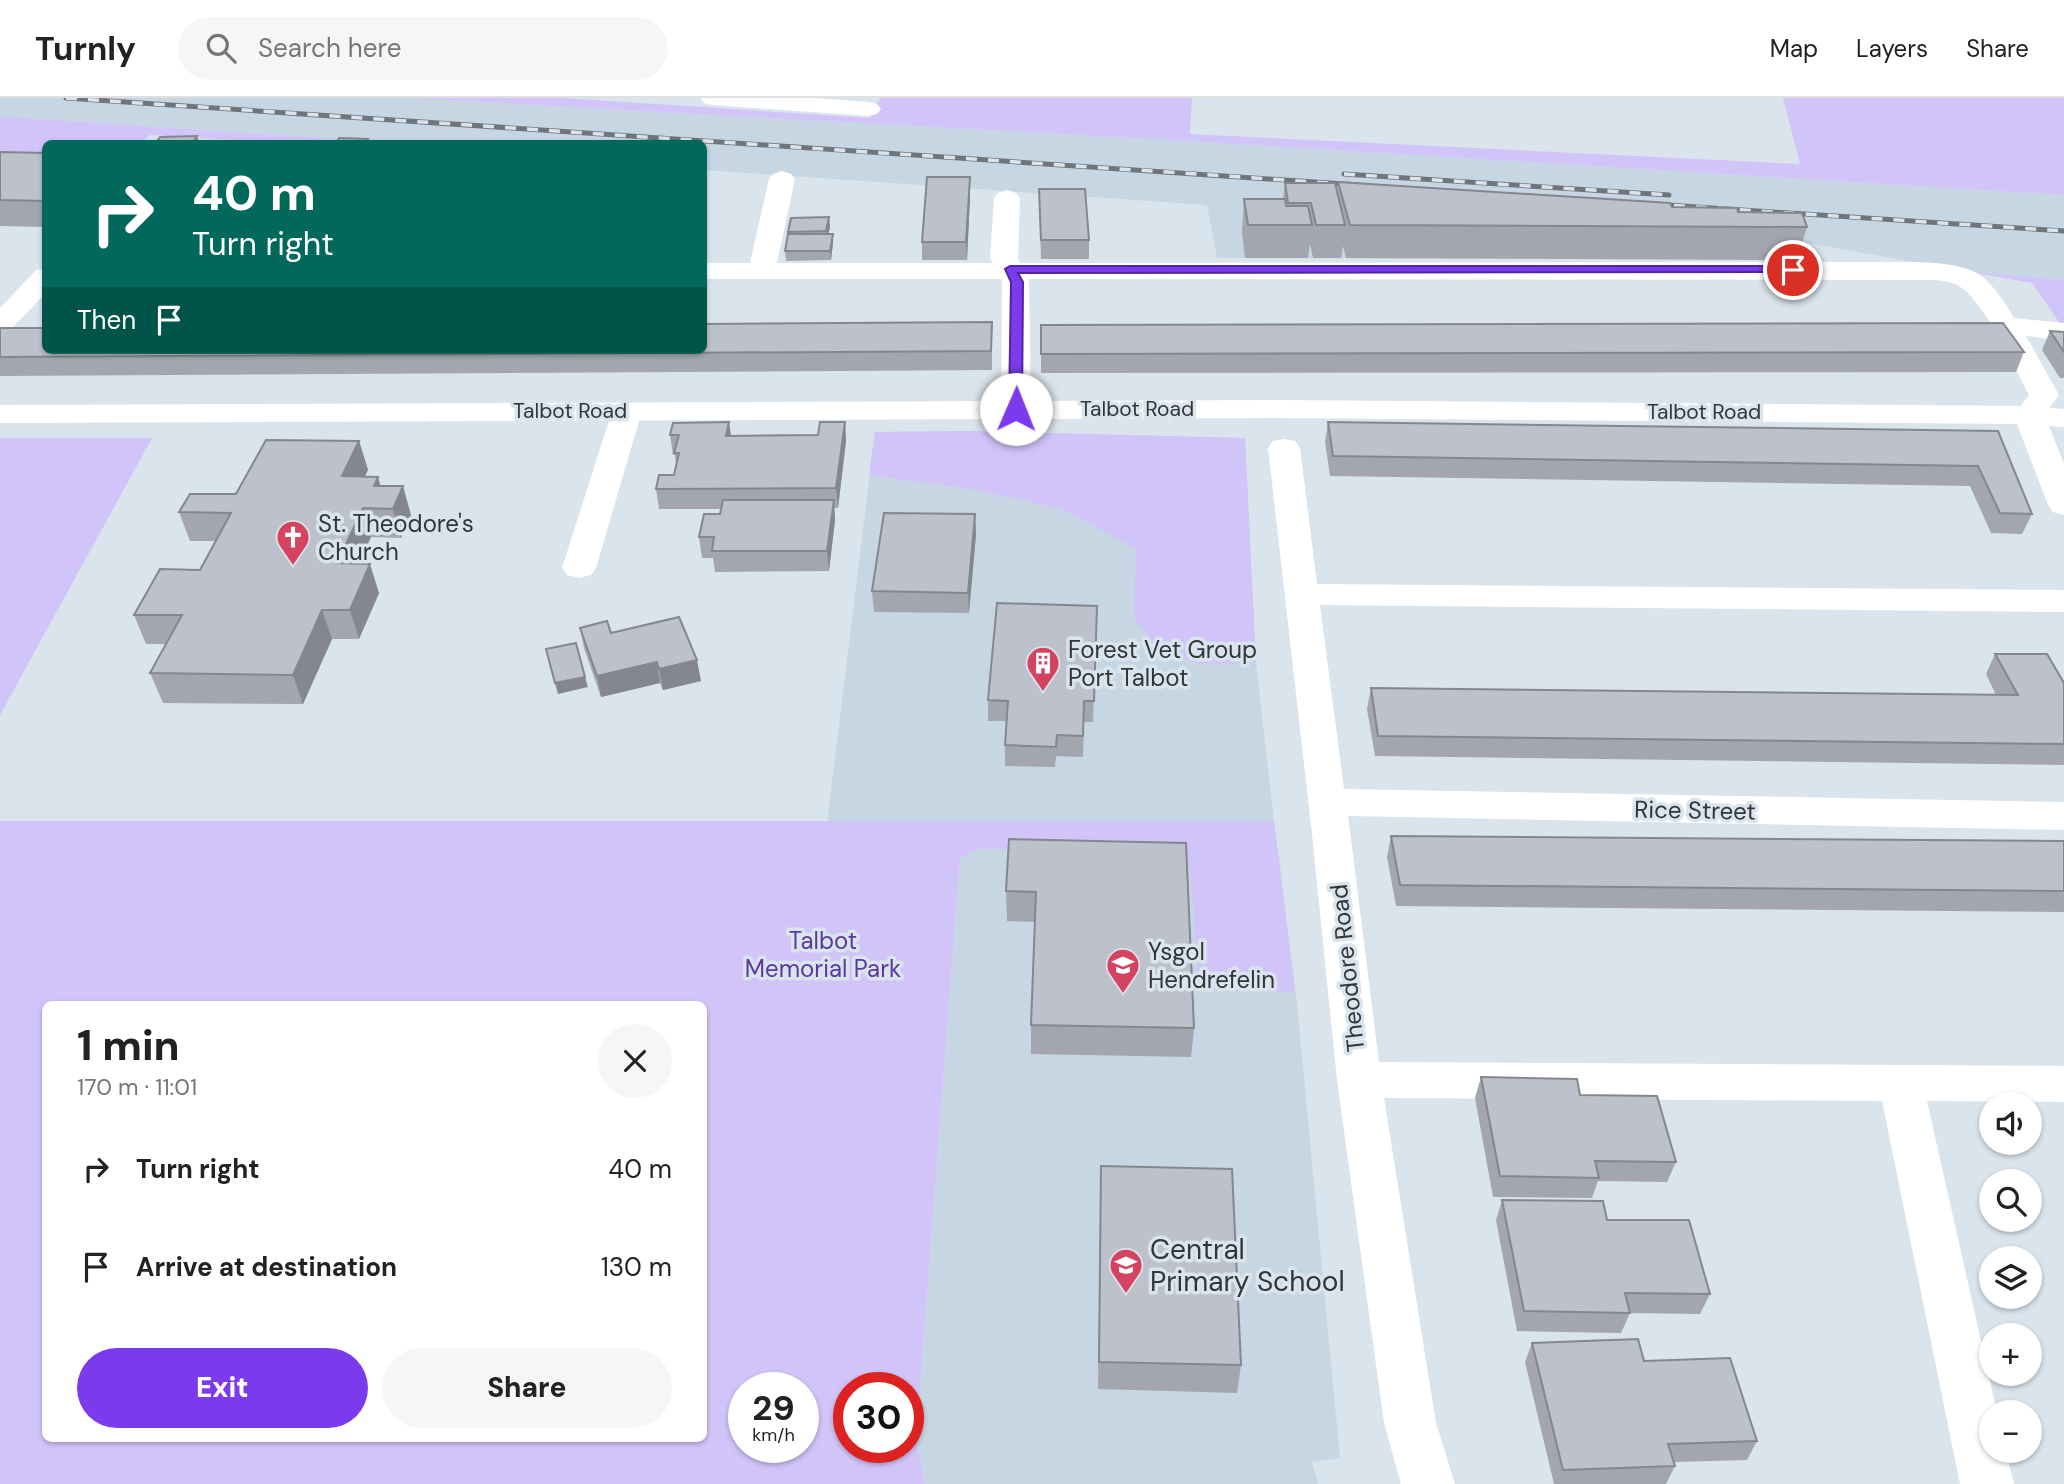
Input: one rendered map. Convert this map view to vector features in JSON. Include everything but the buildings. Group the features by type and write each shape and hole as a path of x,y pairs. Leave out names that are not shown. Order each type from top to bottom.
{"main road":[{"path":"712,98 869,109"},
{"path":"762,270 782,179"},
{"path":"1007,198 1004,258 1017,282 1016,409"},
{"path":"707,271 1876,270 1965,278 1973,282 2004,325 2044,396 2029,415 2064,505"},
{"path":"0,324 42,279"},
{"path":"2004,325 2064,332"},
{"name":"Talbot Road","path":"0,414 1016,409 2029,415 2064,418"},
{"path":"579,568 627,411"},
{"name":"Theodore Road","path":"1284,448 1326,803 1332,834 1359,1080 1410,1423 1428,1484"},
{"path":"1301,593 2064,601"},
{"name":"Rice Street","path":"1326,803 2064,816"},
{"path":"1359,1080 2064,1084"},
{"path":"1900,1081 1987,1484"}],"shaded area":[{"path":"0,98 410,98 1203,142 2064,195 2064,280 1970,272 1790,240 1797,260 1217,258 1207,205 707,170 707,140 348,140 0,116"},
{"path":"965,431 1245,438 1256,663 1274,821 827,823 875,432"},
{"path":"1278,848 1297,1004 1340,1458 1312,1462 1318,1484 925,1484 921,1463 924,1463 924,1372 921,1372 960,858 978,849"}],"green space":[{"path":"410,98 563,98 870,118 880,98 1192,98 1190,134 1800,164 1783,98 2064,98 2064,195 1203,142"},
{"path":"0,116 348,140 235,140 150,135 144,140 42,140 42,162 0,160"},
{"path":"1970,272 2064,280 2064,325 2061,325 2032,283"},
{"path":"965,431 1245,438 1256,663 1198,664 1157,648 1134,618 1136,549 1062,509 972,489 869,475 875,432"},
{"path":"0,438 152,438 0,715"},
{"name":"Talbot Memorial Park","path":"0,821 1274,821 1295,992 1199,990 1190,867 1115,866 1113,849 978,849 960,858 921,1372 833,1372 833,1463 921,1463 925,1484 0,1484"}],"railway":[{"path":"66,98 690,140"},
{"path":"707,141 1359,185"},
{"path":"1344,174 1669,195"},
{"path":"1652,204 2064,231"}],"place":[{"name":"St. Theodore's Church","path":"293,567"},
{"name":"Forest Vet Group Port Talbot","path":"1043,693"},
{"name":"Ysgol Hendrefelin","path":"1123,995"},
{"name":"Central Primary School","path":"1126,1295"}],"route":[{"path":"1016,409 1017,282 1010,269 1793,270"}]}
